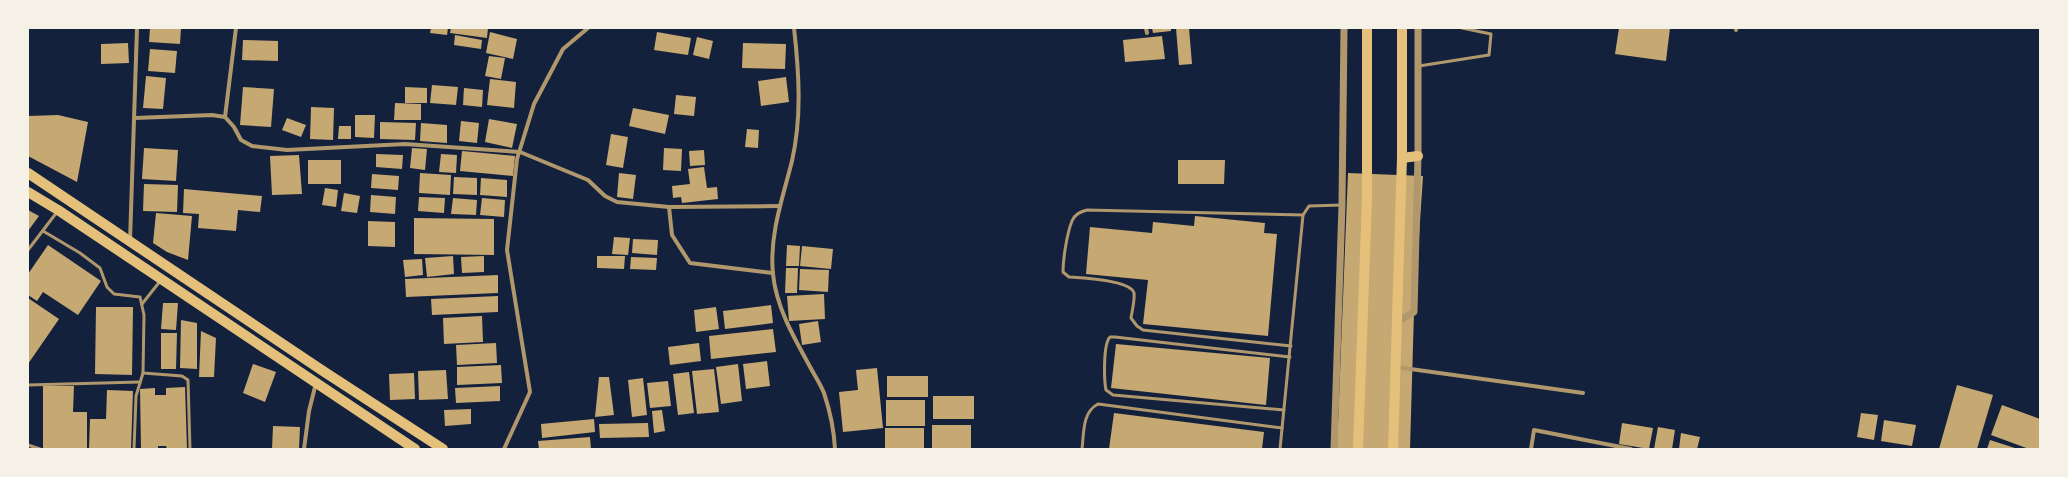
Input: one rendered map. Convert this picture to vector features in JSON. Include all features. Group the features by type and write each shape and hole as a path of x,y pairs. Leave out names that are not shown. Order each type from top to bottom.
{"main road":[{"path":"1358,449 1367,199 1367,28"},
{"path":"1393,449 1402,158 1402,28"},
{"path":"1402,158 1418,156"},
{"path":"28,173 323,371 443,449"},
{"path":"28,192 58,210 415,449"}],"street":[{"path":"130,241 137,28"},
{"path":"225,117 236,28"},
{"path":"504,449 530,392 507,250 520,152 534,104 563,49 588,28"},
{"path":"794,28 799,70 799,107 792,160 779,206 773,273 777,298 798,347 823,392 834,434 835,449"},
{"path":"1146,28 1147,33"},
{"path":"1334,449 1342,205 1344,28"},
{"path":"1397,322 1414,312 1418,156 1418,28"},
{"path":"135,118 212,115 225,117 234,127 241,140 252,146 287,150 405,144 520,152 588,180 605,196 617,202 669,207 779,206"},
{"path":"669,207 672,235 690,262 773,273"},
{"path":"1396,367 1583,393"},
{"path":"304,449 309,411 316,383"},
{"path":"1531,449 1534,430 1631,449"}],"lane":[{"path":"1418,66 1490,55 1491,34 1462,28"},
{"path":"1280,449 1303,215 1309,206 1342,205"},
{"path":"28,250 58,210"},
{"path":"1291,346 1143,330 1136,326 1131,318 1134,293 1131,288 1120,283 1069,277 1063,272 1063,264 1072,222 1077,214 1087,210 1303,215"},
{"path":"43,231 80,253 100,268 107,287 114,294 140,297 144,315 143,373 136,396 134,449"},
{"path":"142,304 161,280"},
{"path":"1284,410 1113,395 1106,390 1104,382 1106,344 1110,338 1115,337 1290,357"},
{"path":"143,373 182,376 188,380 190,449"},
{"path":"28,385 140,382"},
{"path":"1082,449 1086,416 1091,408 1098,404 1282,428"},
{"path":"28,445 40,449"}],"building":[{"path":"150,28 181,28 180,44 149,42"},
{"path":"431,28 448,28 447,35 430,33"},
{"path":"451,28 488,28 487,38 450,33"},
{"path":"1152,28 1171,28 1171,31 1153,33"},
{"path":"1176,28 1189,28 1192,64 1179,65"},
{"path":"1619,28 1670,28 1666,61 1615,54"},
{"path":"490,32 517,39 513,59 486,53"},
{"path":"657,32 691,38 688,55 654,50"},
{"path":"455,35 482,40 481,49 454,45"},
{"path":"1162,36 1165,59 1125,62 1123,40"},
{"path":"697,37 713,41 709,59 693,55"},
{"path":"243,40 278,41 278,61 242,60"},
{"path":"128,43 129,63 101,64 101,44"},
{"path":"743,43 786,44 785,69 742,68"},
{"path":"150,49 177,51 175,73 148,71"},
{"path":"489,56 505,58 501,79 485,76"},
{"path":"146,76 166,78 163,109 143,108"},
{"path":"786,77 789,102 761,106 758,81"},
{"path":"490,79 516,82 514,108 487,105"},
{"path":"432,85 458,87 456,105 430,103"},
{"path":"243,87 274,89 271,127 240,125"},
{"path":"405,87 427,88 427,103 405,103"},
{"path":"464,88 483,90 482,107 463,105"},
{"path":"676,95 696,97 694,116 674,114"},
{"path":"395,103 421,104 421,120 394,120"},
{"path":"311,107 334,108 333,140 310,139"},
{"path":"633,108 669,115 665,134 629,126"},
{"path":"58,115 88,122 77,182 28,156 28,116"},
{"path":"355,115 375,115 374,138 355,137"},
{"path":"287,118 306,125 301,137 282,130"},
{"path":"489,119 517,124 512,148 485,142"},
{"path":"461,121 479,123 477,143 459,141"},
{"path":"380,122 416,123 415,140 380,139"},
{"path":"421,123 447,125 447,143 420,141"},
{"path":"339,126 351,126 351,139 338,139"},
{"path":"747,129 759,130 758,148 745,147"},
{"path":"611,134 628,137 623,168 606,165"},
{"path":"144,148 178,150 176,181 142,179"},
{"path":"412,148 427,149 425,170 410,168"},
{"path":"664,148 682,149 681,171 663,170"},
{"path":"704,150 705,165 690,166 689,151"},
{"path":"462,151 515,156 513,176 460,171"},
{"path":"376,154 403,155 402,169 376,167"},
{"path":"441,154 457,155 456,173 439,172"},
{"path":"299,155 302,194 272,195 270,156"},
{"path":"308,160 341,160 341,184 308,184"},
{"path":"1178,160 1225,160 1224,184 1178,184"},
{"path":"704,167 707,188 717,187 718,199 682,203 681,197 673,198 672,186 690,184 688,169"},
{"path":"420,173 451,175 450,195 419,193"},
{"path":"619,173 636,175 633,199 617,197"},
{"path":"1348,173 1423,176 1414,312 1410,449 1337,449"},
{"path":"372,174 399,176 398,190 371,188"},
{"path":"454,177 477,178 477,195 453,194"},
{"path":"481,178 507,180 507,197 480,195"},
{"path":"144,184 178,185 177,212 143,211"},
{"path":"325,188 338,190 336,207 322,205"},
{"path":"184,189 262,196 260,212 238,210 236,231 198,228 199,214 183,213"},
{"path":"344,193 360,196 357,213 341,211"},
{"path":"371,195 396,197 395,214 370,212"},
{"path":"419,197 445,198 444,213 418,211"},
{"path":"453,198 477,200 476,215 451,214"},
{"path":"482,198 505,200 504,217 480,215"},
{"path":"28,210 39,216 28,231"},
{"path":"156,213 192,216 188,260 167,252 153,243"},
{"path":"1195,216 1265,223 1264,233 1277,234 1268,336 1143,324 1148,280 1086,274 1090,227 1152,233 1153,222 1194,226"},
{"path":"414,218 494,219 494,255 414,254"},
{"path":"368,221 395,222 395,247 368,246"},
{"path":"614,237 630,238 628,255 612,254"},
{"path":"633,239 658,240 657,255 632,253"},
{"path":"48,245 101,281 78,315 43,292 37,301 28,295 28,274"},
{"path":"787,245 800,246 799,266 786,266"},
{"path":"802,246 833,249 831,269 800,266"},
{"path":"453,256 454,274 427,277 425,258"},
{"path":"484,256 484,272 462,273 461,257"},
{"path":"597,256 625,256 624,269 597,268"},
{"path":"631,257 657,258 656,270 630,269"},
{"path":"422,259 423,275 405,277 403,260"},
{"path":"786,268 798,268 797,293 785,293"},
{"path":"800,269 829,270 828,292 799,290"},
{"path":"498,275 498,293 406,297 405,279"},
{"path":"824,294 825,319 789,321 787,296"},
{"path":"498,296 498,312 432,315 431,299"},
{"path":"28,298 59,319 28,364"},
{"path":"163,303 178,303 176,330 161,329"},
{"path":"771,305 773,323 725,329 723,311"},
{"path":"96,307 133,307 132,375 95,374"},
{"path":"716,307 719,329 696,332 694,310"},
{"path":"482,316 483,342 444,344 443,318"},
{"path":"181,320 197,323 197,369 180,368"},
{"path":"818,321 821,342 802,345 799,324"},
{"path":"773,329 776,352 711,359 709,336"},
{"path":"201,331 216,338 214,377 199,377"},
{"path":"161,333 177,333 176,369 161,369"},
{"path":"496,343 497,363 457,365 456,345"},
{"path":"699,343 701,361 670,365 668,347"},
{"path":"1116,344 1270,358 1266,405 1111,388"},
{"path":"767,361 770,386 746,389 743,364"},
{"path":"253,364 276,372 265,402 243,393"},
{"path":"738,364 742,401 721,404 716,367"},
{"path":"501,365 502,383 457,385 457,367"},
{"path":"877,368 883,428 843,432 839,392 858,390 856,370"},
{"path":"714,369 719,412 697,414 692,371"},
{"path":"446,370 448,399 419,400 418,371"},
{"path":"689,372 694,413 678,415 673,374"},
{"path":"414,373 415,399 390,400 389,374"},
{"path":"887,376 928,376 928,397 887,397"},
{"path":"599,377 609,377 614,415 595,417"},
{"path":"643,378 647,415 632,417 628,380"},
{"path":"668,381 671,406 650,408 647,383"},
{"path":"1957,385 1993,395 1977,449 1939,449"},
{"path":"43,386 74,386 73,412 87,412 87,449 43,449"},
{"path":"500,386 500,401 456,403 455,388"},
{"path":"185,387 187,449 167,449 166,446 158,446 158,449 141,449 140,389 155,388 155,395 166,395 166,388"},
{"path":"107,390 133,391 131,449 89,449 90,419 106,419"},
{"path":"933,396 974,396 974,419 933,419"},
{"path":"886,400 925,400 925,426 886,426"},
{"path":"2002,405 2040,419 2040,449 2029,449 1991,435"},
{"path":"471,409 471,424 445,426 444,410"},
{"path":"662,410 665,431 654,433 652,411"},
{"path":"1114,413 1264,432 1262,449 1109,449"},
{"path":"1861,413 1878,415 1874,440 1857,437"},
{"path":"594,419 595,432 542,438 541,424"},
{"path":"1884,420 1916,425 1912,446 1881,441"},
{"path":"648,423 649,437 600,438 599,424"},
{"path":"1622,423 1653,428 1649,449 1619,444"},
{"path":"932,425 971,425 971,449 932,448"},
{"path":"273,426 300,427 299,449 272,449"},
{"path":"1658,427 1675,430 1672,449 1654,449"},
{"path":"885,428 924,428 924,449 885,449"},
{"path":"1681,433 1700,437 1697,449 1679,449"},
{"path":"590,437 591,449 539,449 538,441"},
{"path":"1990,440 2018,449 1987,449"}]}
